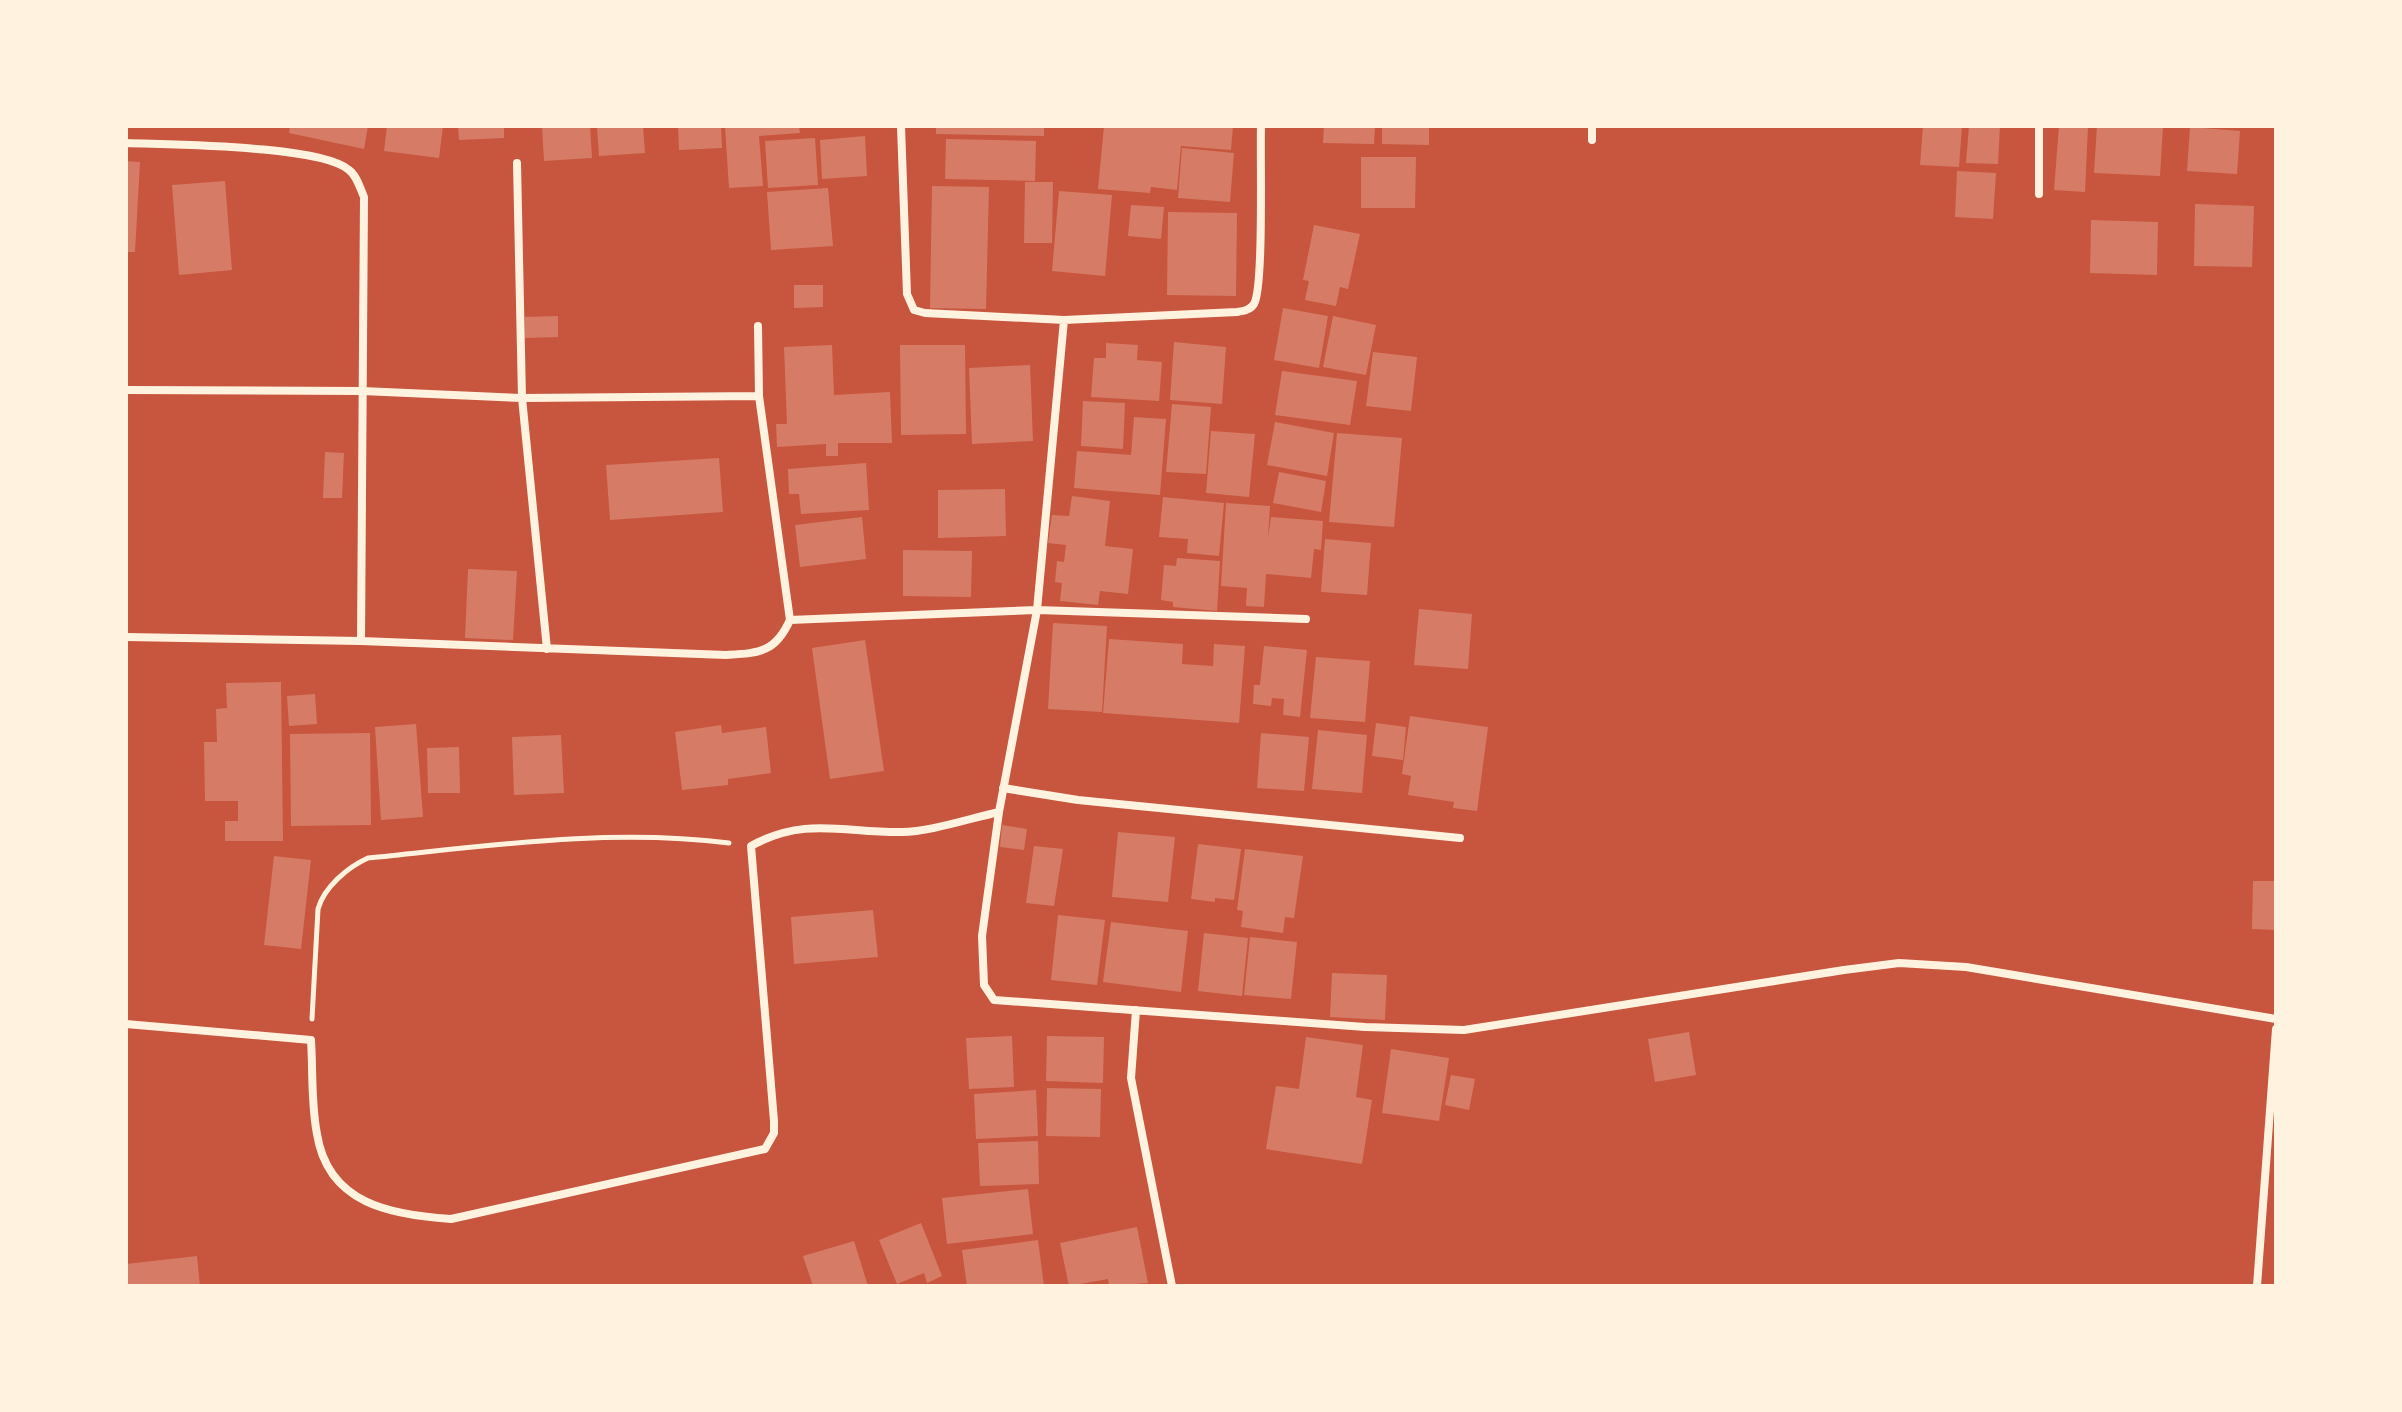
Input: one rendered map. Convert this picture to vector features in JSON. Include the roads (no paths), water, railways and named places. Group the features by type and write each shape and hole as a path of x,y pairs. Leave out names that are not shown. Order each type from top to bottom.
{"street":[{"path":"901,126 907,294 914,310 1064,320 1237,312 1254,305 1259,271 1261,126"},
{"path":"1592,126 1592,140"},
{"path":"2039,126 2039,194"},
{"path":"126,143 310,155 349,169 364,197 361,641"},
{"path":"517,163 522,398 547,649"},
{"path":"1064,320 1037,610 1003,788 982,936 984,985 989,996 1001,1002 1365,1027 1464,1030 1899,963 1966,967 2276,1019"},
{"path":"126,637 361,641 726,655 758,653 783,637 790,620 759,396 758,326"},
{"path":"126,390 362,391 522,398 759,396"},
{"path":"790,620 1037,610 1306,619"},
{"path":"1003,788 1078,800 1460,838"},
{"path":"126,1024 311,1040 317,1135 327,1162 341,1185 359,1199 381,1209 410,1216 451,1219 765,1149 774,1133 774,1121 751,846 771,835 808,827 905,832 999,812"},
{"path":"1136,1010 1131,1078 1172,1286"},
{"path":"2257,1286 2276,1029"}]}
